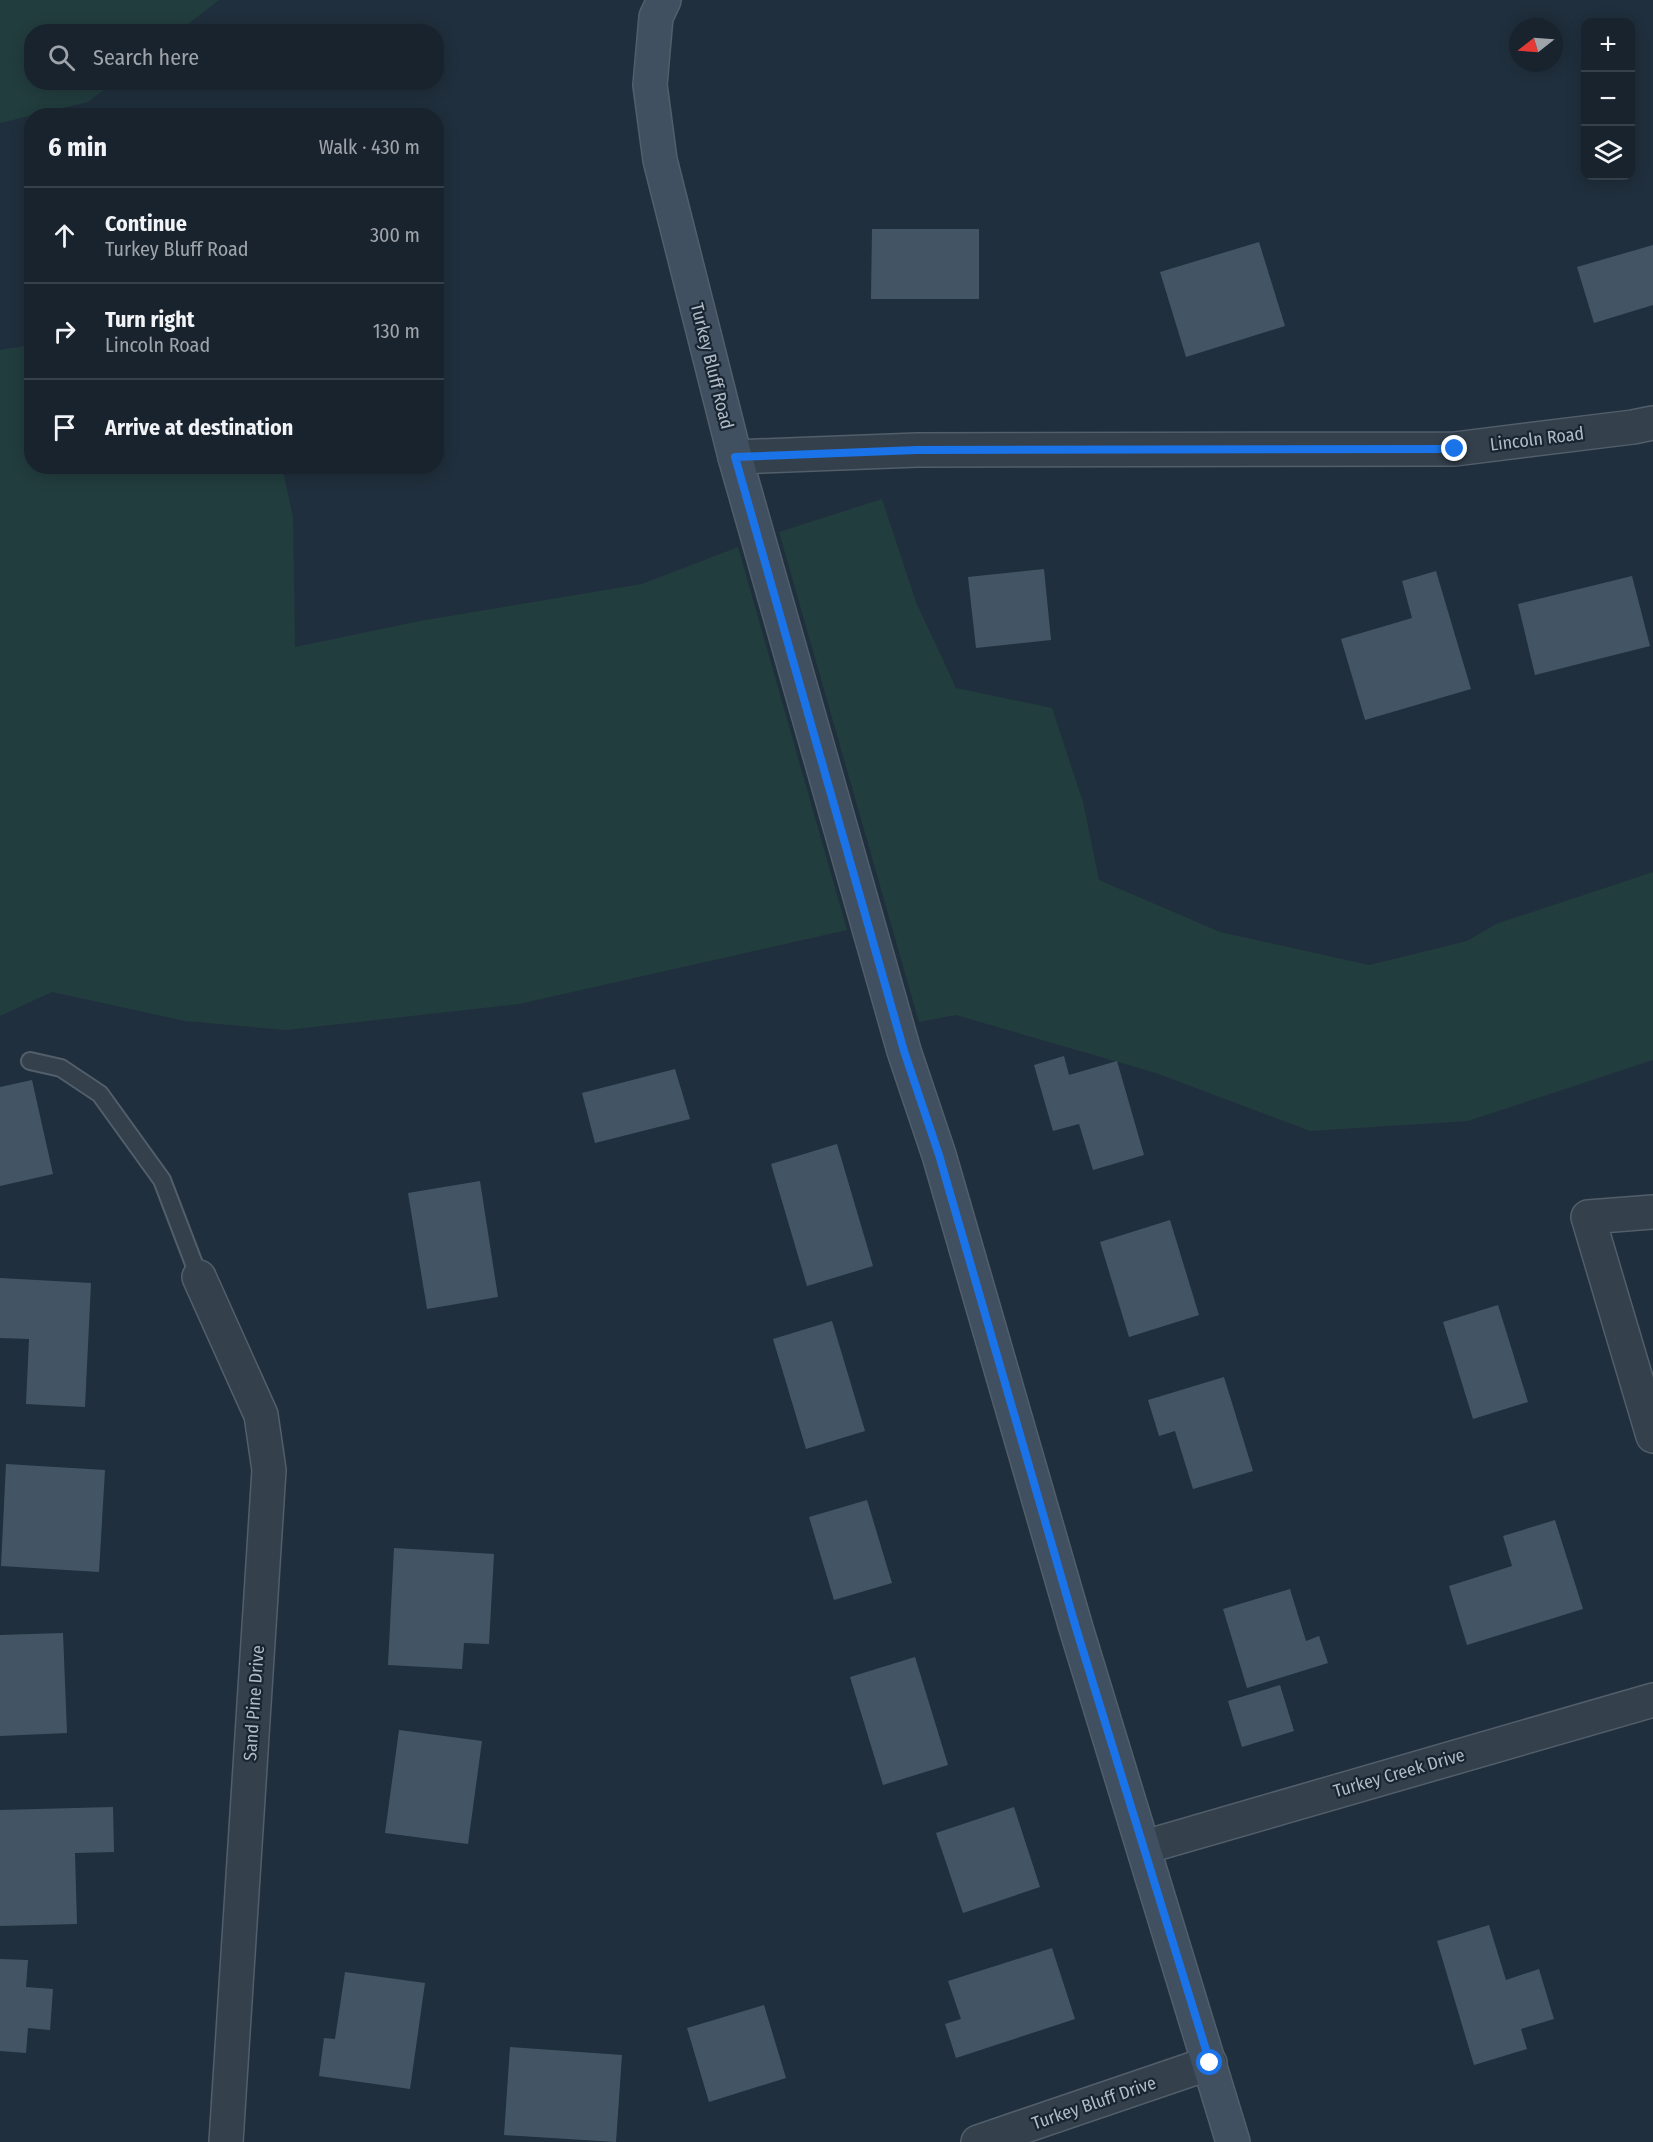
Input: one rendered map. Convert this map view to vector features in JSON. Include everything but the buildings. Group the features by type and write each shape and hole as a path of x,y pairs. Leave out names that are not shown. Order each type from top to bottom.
{"street":[{"name":"Turkey Bluff Road","path":"664,0 656,16 650,85 660,160 735,457 904,1051 939,1155 1076,1628 1145,1847 1233,2142"},
{"name":"Lincoln Road","path":"735,457 917,450 1455,449 1634,428 1653,423"},
{"path":"1653,1212 1588,1217 1653,1436"},
{"name":"Sand Pine Drive","path":"199,1277 261,1415 269,1470 226,2142"},
{"name":"Turkey Creek Drive","path":"1145,1847 1653,1700"},
{"name":"Turkey Bluff Drive","path":"978,2142 1210,2063"}],"lane":[{"path":"30,1061 61,1068 100,1094 162,1180 199,1277"}],"green space":[{"path":"0,0 219,0 188,24 24,24 24,90 104,90 88,102 63,108 24,108 24,117 0,123"},
{"path":"24,346 24,474 284,474 293,517 295,647 420,621 642,584 738,547 847,930 519,1004 286,1030 185,1021 52,992 0,1016 0,350"},
{"path":"882,499 916,602 956,688 1052,708 1083,802 1099,880 1220,932 1369,965 1467,941 1496,924 1653,872 1653,1060 1468,1121 1310,1131 1156,1073 956,1015 919,1022 779,532"}],"route":[{"path":"1210,2063 1076,1628 939,1155 904,1051 735,457 917,450 1237,452 1455,449"}]}
